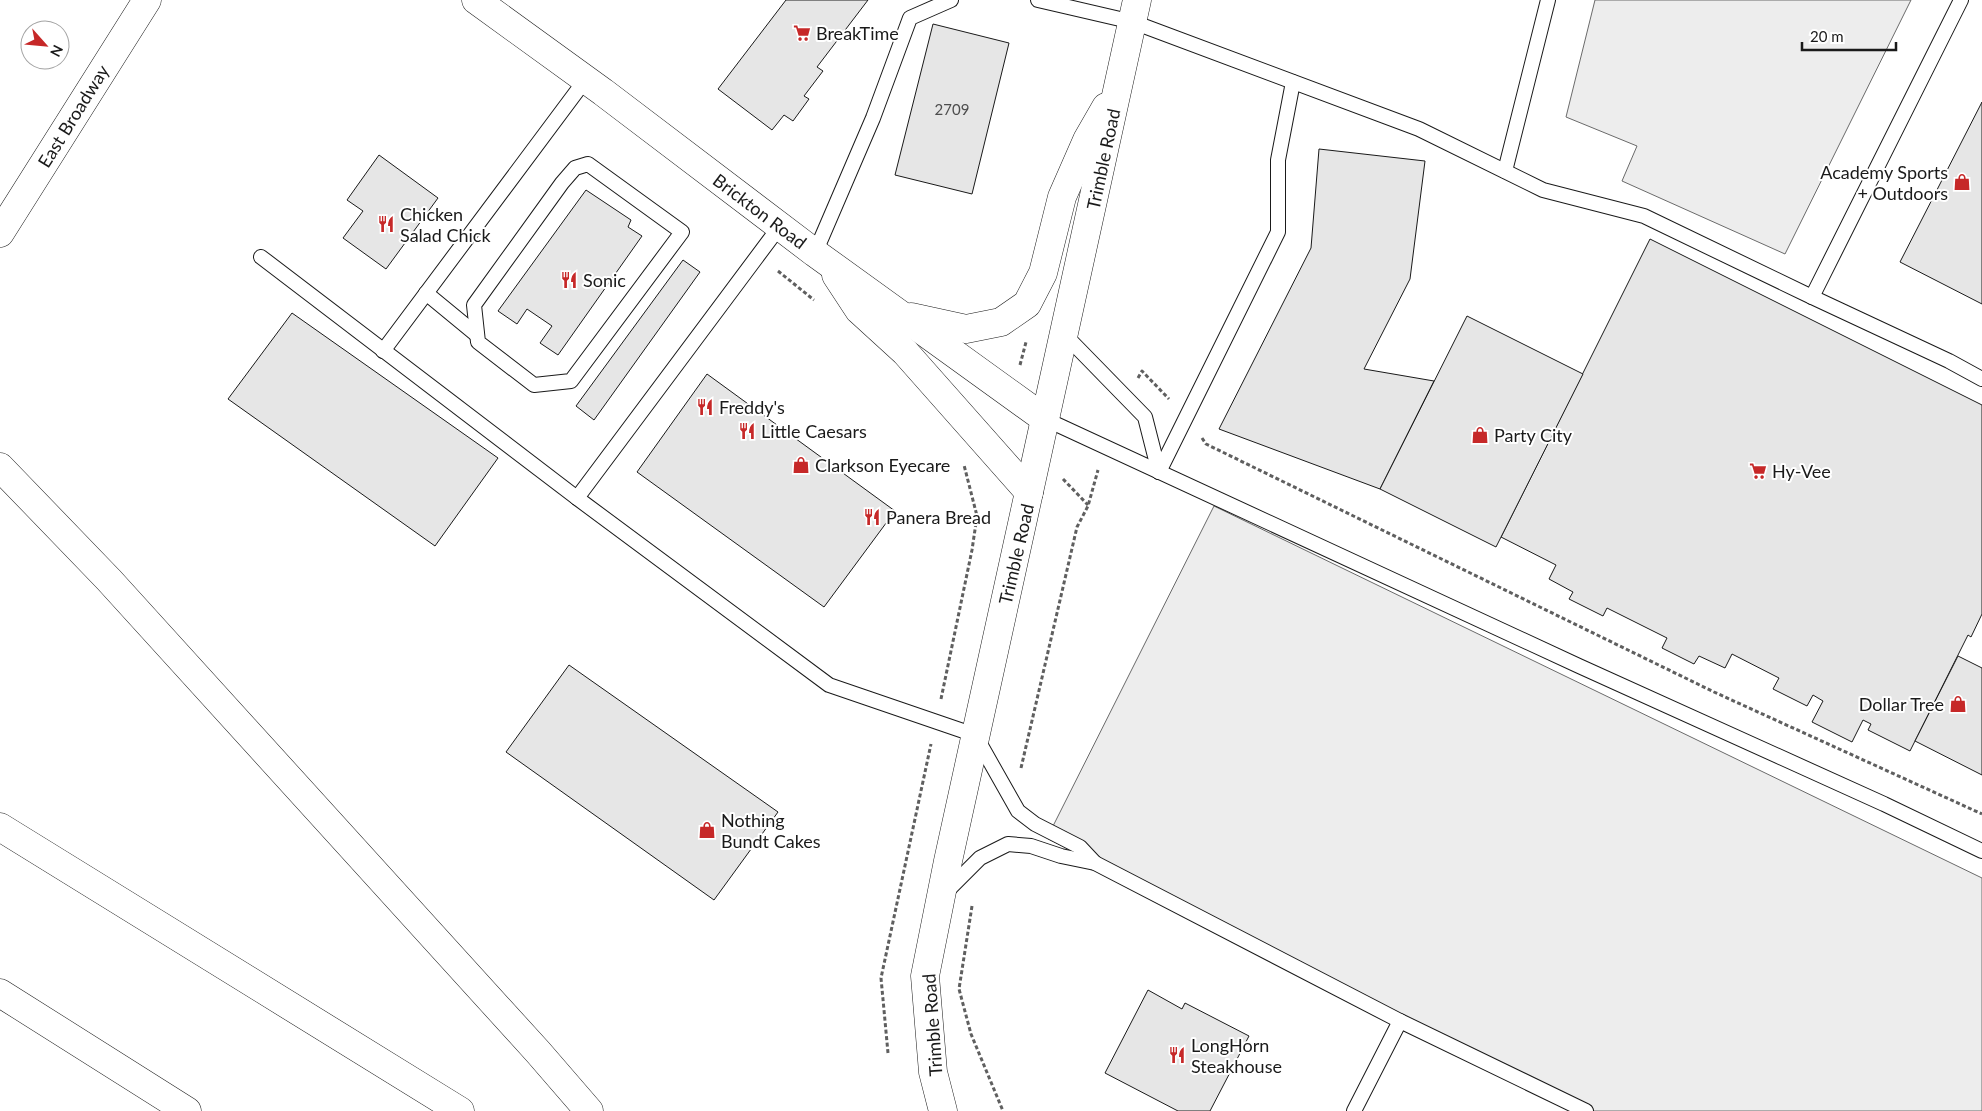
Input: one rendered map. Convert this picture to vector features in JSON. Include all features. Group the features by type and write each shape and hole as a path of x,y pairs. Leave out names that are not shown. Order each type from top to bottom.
{"main road":[{"name":"East Broadway","path":"0,233 147,0"},
{"name":"Brickton Road","path":"476,0 586,79 821,257 1046,419"},
{"name":"Trimble Road","path":"943,1111 933,1072 925,976 975,735 1135,11"},
{"path":"900,315 966,329 1001,322 1027,304 1043,272 1062,197 1087,140 1118,86"},
{"path":"821,257 859,310 905,352 1030,492"},
{"path":"0,467 109,580 538,1052 589,1111"},
{"path":"0,826 460,1111"},
{"path":"0,993 187,1111"}],"lane":[{"path":"821,257 910,18 952,0"},
{"path":"1038,0 1135,11 1293,82 1419,129 1543,190 1644,216 1949,361 1982,379"},
{"path":"1505,171 1548,0"},
{"path":"1812,297 1961,0"},
{"path":"383,350 586,79"},
{"path":"1159,472 1278,232 1278,160 1293,82"},
{"path":"426,293 477,335 478,342 534,385 572,381 682,232 588,164 575,168 474,305 477,335"},
{"path":"577,498 780,226"},
{"path":"261,257 577,498 829,685 975,735 1018,811 1036,824 1080,847 1094,863"},
{"path":"1064,334 1146,417 1159,472"},
{"path":"1046,419 1579,666 1884,804 1982,851"},
{"path":"940,898 980,858 1008,844 1031,846 1062,856 1094,863 1400,1021 1586,1111"},
{"path":"1354,1111 1400,1021"}],"path":[{"path":"778,271 815,300"},
{"path":"1124,395 1142,371 1187,417 1206,444 1714,692 1982,814"},
{"path":"1016,806 1030,793 1021,768 1077,528 1088,506 1104,446"},
{"path":"888,1053 881,978 972,550 977,516 963,462"},
{"path":"980,858 959,989 971,1034 1003,1111"}],"shaded area":[{"path":"1595,0 1911,0 1785,254 1622,181 1637,146 1566,117"},
{"path":"1214,506 1982,878 1982,1111 1594,1111 1400,1021 1047,838"}],"building":[{"name":"BreakTime","path":"786,0 868,0 817,67 823,71 804,96 809,99 793,121 784,115 772,130 718,89"},
{"name":"BreakTime","path":"933,24 1009,43 972,194 895,175"},
{"name":"Academy Sports + Outdoors","path":"1982,102 1982,304 1900,262"},
{"path":"1319,149 1425,161 1410,279 1364,369 1434,381 1380,489 1219,429 1311,248"},
{"name":"Chicken Salad Chick","path":"379,155 438,198 386,269 343,238 363,211 347,200"},
{"path":"586,190 631,220 628,227 642,236 558,355 540,343 552,326 527,309 517,324 498,311"},
{"name":"Hy-Vee","path":"1650,239 1982,405 1982,614 1971,637 1968,635 1910,751 1868,730 1871,724 1863,720 1852,742 1812,722 1823,701 1813,695 1807,706 1773,689 1779,678 1732,654 1725,668 1699,656 1694,664 1662,648 1667,638 1607,608 1603,616 1569,599 1573,592 1549,579 1556,565 1501,537"},
{"path":"683,260 700,272 594,420 576,406"},
{"path":"292,313 498,458 435,546 228,399"},
{"name":"Party City","path":"1467,316 1583,374 1496,547 1380,489"},
{"path":"707,374 895,511 824,607 637,472"},
{"name":"Dollar Tree","path":"1958,656 1982,668 1982,775 1915,741"},
{"path":"569,665 778,812 714,900 506,752"},
{"name":"LongHorn Steakhouse","path":"1148,990 1182,1009 1185,1003 1249,1036 1210,1111 1178,1111 1105,1073"}],"place":[{"name":"BreakTime","path":"802,33"},
{"name":"Academy Sports + Outdoors","path":"1962,182"},
{"name":"Chicken Salad Chick","path":"386,224"},
{"name":"Sonic","path":"569,280"},
{"name":"Freddy's","path":"705,407"},
{"name":"Little Caesars","path":"747,431"},
{"name":"Party City","path":"1480,435"},
{"name":"Clarkson Eyecare","path":"801,465"},
{"name":"Hy-Vee","path":"1758,471"},
{"name":"Panera Bread","path":"872,517"},
{"name":"Dollar Tree","path":"1958,704"},
{"name":"Nothing Bundt Cakes","path":"707,830"},
{"name":"LongHorn Steakhouse","path":"1177,1055"}]}
